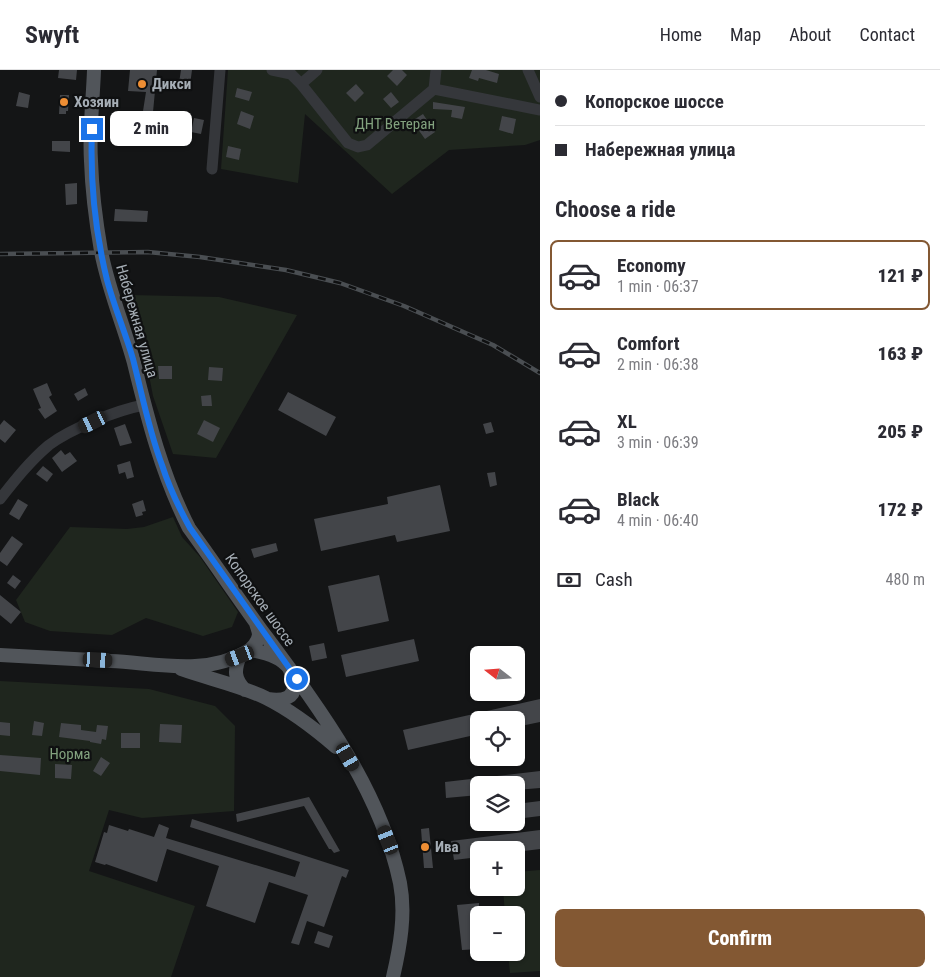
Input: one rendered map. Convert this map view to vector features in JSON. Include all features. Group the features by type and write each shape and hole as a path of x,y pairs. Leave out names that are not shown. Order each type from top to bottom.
{"main road":[{"name":"Набережная улица","path":"94,70 90,160 101,252 144,405"},
{"name":"Копорское шоссе","path":"144,405 162,465 190,528 289,668 362,780 382,827 400,884 401,935 393,977"},
{"path":"245,690 236,676 236,666 245,653 256,643 259,635 256,623"},
{"path":"0,655 136,662 175,666 206,665 224,662 245,653 268,654 289,668 294,684 293,691 289,696 279,700 265,698"},
{"path":"175,666 265,698 302,719 348,757"}],"street":[{"path":"212,169 220,70"},
{"path":"272,70 292,72 348,143 358,147 367,145 434,89 436,70"},
{"path":"301,84 317,70"},
{"path":"528,70 540,97"},
{"path":"434,89 540,110"},
{"path":"0,499 21,473 50,444 93,422 144,405"}],"green space":[{"name":"ДНТ Ветеран","path":"228,70 540,70 540,140 525,145 449,150 392,194 305,114 298,183 221,169"},
{"path":"131,295 219,297 297,315 216,458 173,454 153,396 148,370 147,341"},
{"path":"173,517 182,537 200,557 238,612 232,627 203,636 146,618 112,635 50,631 25,622 16,600 70,527 127,529 144,527"},
{"name":"Норма","path":"0,681 149,689 215,706 235,726 234,811 142,818 109,810 89,871 195,906 171,977 0,977"},
{"path":"540,870 540,971 510,973 509,961 525,961 525,906 504,906 504,896 525,896 525,871"}],"building":[{"path":"59,70 77,70 76,80 58,78"},
{"name":"Дикси","path":"130,70 157,70 153,112 143,111 146,92 128,91"},
{"path":"181,70 192,70 190,85 179,83"},
{"path":"393,70 402,70 407,75 397,86 387,76"},
{"path":"472,70 486,70 499,74 497,83 479,78 478,81 469,78"},
{"path":"356,84 364,93 355,102 346,93"},
{"path":"237,88 252,92 249,101 235,97"},
{"path":"19,92 30,95 28,108 16,106"},
{"path":"391,92 399,102 391,108 383,99"},
{"name":"Хозяин","path":"60,95 69,95 68,111 66,111 66,114 59,114"},
{"path":"433,102 465,107 462,119 451,117 452,110 433,109"},
{"path":"241,111 254,116 250,129 237,124"},
{"path":"423,114 435,132 425,139 412,121"},
{"path":"502,116 516,119 513,134 499,130"},
{"path":"194,118 204,120 201,134 191,132"},
{"path":"52,141 70,141 70,152 52,151"},
{"path":"228,146 241,149 239,160 226,157"},
{"path":"77,183 77,204 66,205 65,184"},
{"path":"115,209 148,211 147,222 114,221"},
{"path":"158,366 172,366 172,379 159,379"},
{"path":"209,367 223,368 222,381 208,380"},
{"path":"47,383 52,395 49,397 57,411 45,419 38,409 41,408 33,389"},
{"path":"85,388 88,395 78,401 74,394"},
{"path":"288,392 336,417 326,436 278,410"},
{"path":"211,395 212,406 202,406 201,396"},
{"path":"4,420 16,430 5,443 0,439 0,425"},
{"path":"204,420 220,428 213,442 197,434"},
{"path":"491,422 494,432 486,434 483,424"},
{"path":"125,424 132,443 120,446 114,428"},
{"path":"61,450 65,455 70,452 77,461 62,472 52,458"},
{"path":"130,461 134,477 127,479 125,472 119,474 117,465"},
{"path":"43,466 53,474 47,482 36,474"},
{"path":"495,472 497,485 490,487 487,473"},
{"path":"440,485 450,531 397,542 395,535 321,551 314,519 388,504 387,497"},
{"path":"18,499 28,505 19,520 9,514"},
{"path":"143,500 146,511 142,512 143,515 136,517 132,504"},
{"path":"12,536 23,544 7,566 0,561 0,553"},
{"path":"276,543 278,551 254,558 251,549"},
{"path":"13,575 21,581 15,589 7,583"},
{"path":"379,575 389,621 338,632 328,586"},
{"path":"0,595 21,612 11,624 0,615"},
{"path":"414,639 419,661 346,677 341,655"},
{"path":"324,643 327,658 312,661 309,646"},
{"path":"540,699 540,722 525,725 525,711 487,711"},
{"path":"470,715 470,736 408,750 403,730"},
{"path":"34,721 44,723 42,736 32,735"},
{"path":"0,722 10,723 10,736 0,735"},
{"path":"61,723 81,725 81,730 96,732 97,725 108,726 106,740 102,739 101,744 59,737"},
{"path":"160,724 182,725 181,743 159,742"},
{"path":"121,733 140,733 140,748 121,748"},
{"path":"0,755 41,758 40,775 0,771"},
{"path":"101,757 110,763 101,776 93,771"},
{"path":"55,764 72,765 71,779 55,778"},
{"path":"540,771 540,788 525,789 525,776 497,776"},
{"path":"470,779 470,796 446,798 445,782"},
{"path":"309,797 340,851 334,853 329,849 304,806 237,822 236,814"},
{"path":"540,801 540,816 525,818 525,803"},
{"path":"192,819 349,870 346,878 342,876 324,927 307,921 299,945 291,943 308,895 269,882 255,923 206,906 219,866 167,849 157,882 95,862 104,832 107,833 109,825 154,837 159,824 169,828 166,838 295,877 300,862 190,827"},
{"path":"429,828 433,868 424,868 421,829"},
{"path":"540,830 540,849 525,851 525,841 470,841 470,858 454,860 451,841"},
{"path":"479,903 479,906 470,906 470,950 462,950 457,905"},
{"path":"318,931 333,936 329,948 314,943"}],"railway":[{"path":"0,254 148,252 200,257 286,270 340,283 404,306 493,345 540,373"}],"place":[{"name":"Дикси","path":"142,84"},
{"name":"Хозяин","path":"64,102"},
{"name":"Ива","path":"425,847"}],"route":[{"path":"92,129 90,160 101,252 162,465 178,505 190,528 297,679"}]}
